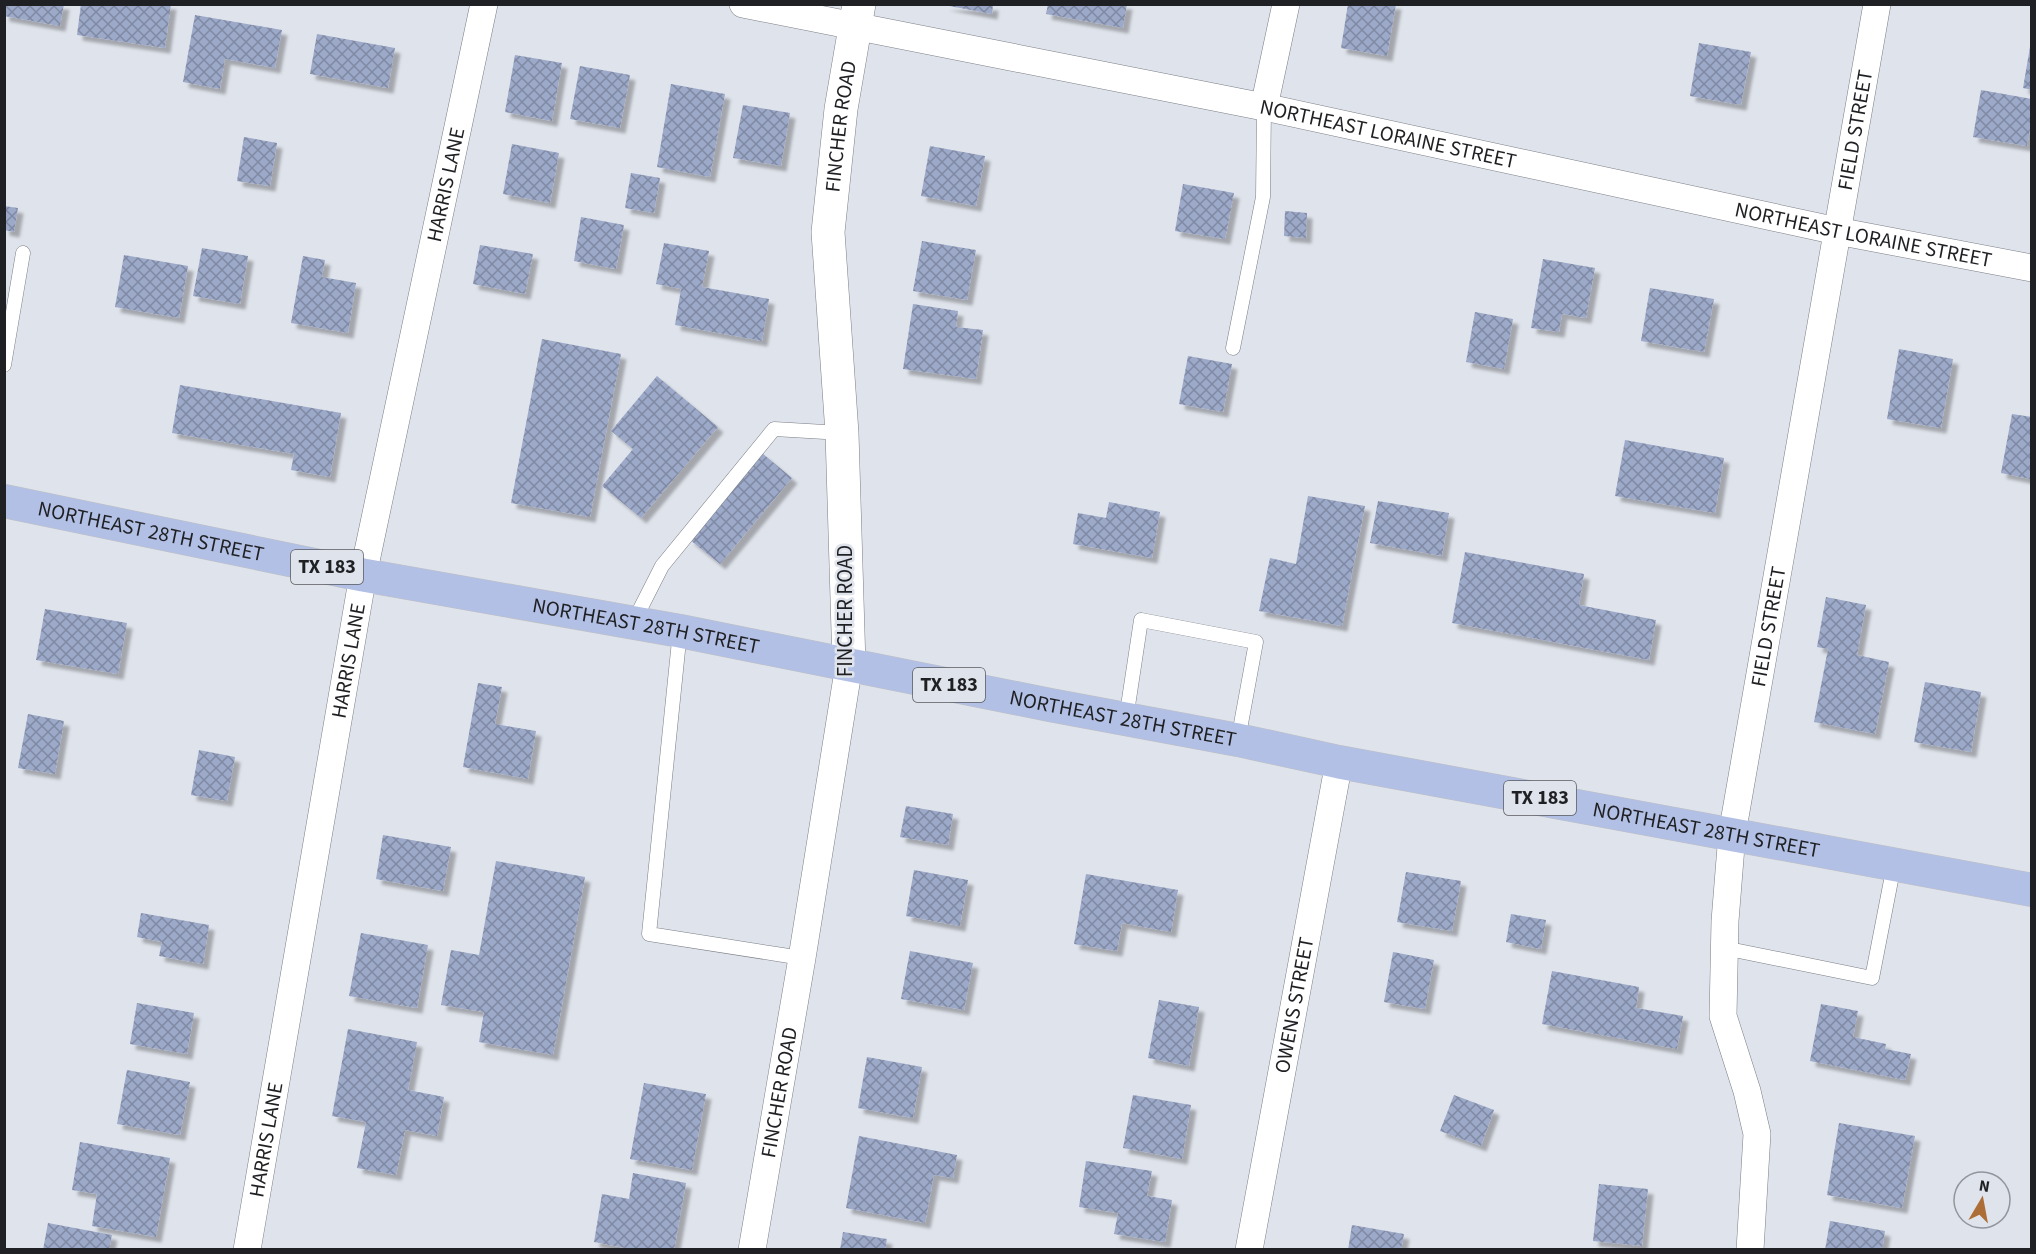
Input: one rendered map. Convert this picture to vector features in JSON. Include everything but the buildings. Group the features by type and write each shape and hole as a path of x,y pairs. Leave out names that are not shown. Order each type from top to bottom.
{"main road":[{"name":"NORTHEAST 28TH STREET","path":"4,501 363,575 680,631 1239,740 1340,762 2031,890"}],"street":[{"name":"HARRIS LANE","path":"247,1250 363,575 484,4"},
{"name":"NORTHEAST LORAINE STREET","path":"743,4 857,16 1837,231 2031,268"},
{"path":"1264,107 1286,4"},
{"name":"FIELD STREET","path":"1750,1250 1757,1134 1747,1091 1723,1016 1724,948 1732,834 1877,4"},
{"name":"FINCHER ROAD","path":"752,1250 849,665 842,433 828,232 841,109 857,16"},
{"name":"OWENS STREET","path":"1249,1250 1340,762"}],"lane":[{"path":"1233,348 1263,197 1264,107"},
{"path":"4,365 23,253"},
{"path":"633,623 662,566 774,429 842,433"},
{"path":"1126,719 1141,620 1256,642 1239,740"},
{"path":"680,631 649,934 802,958"},
{"path":"1724,948 1872,978 1894,865"}]}
